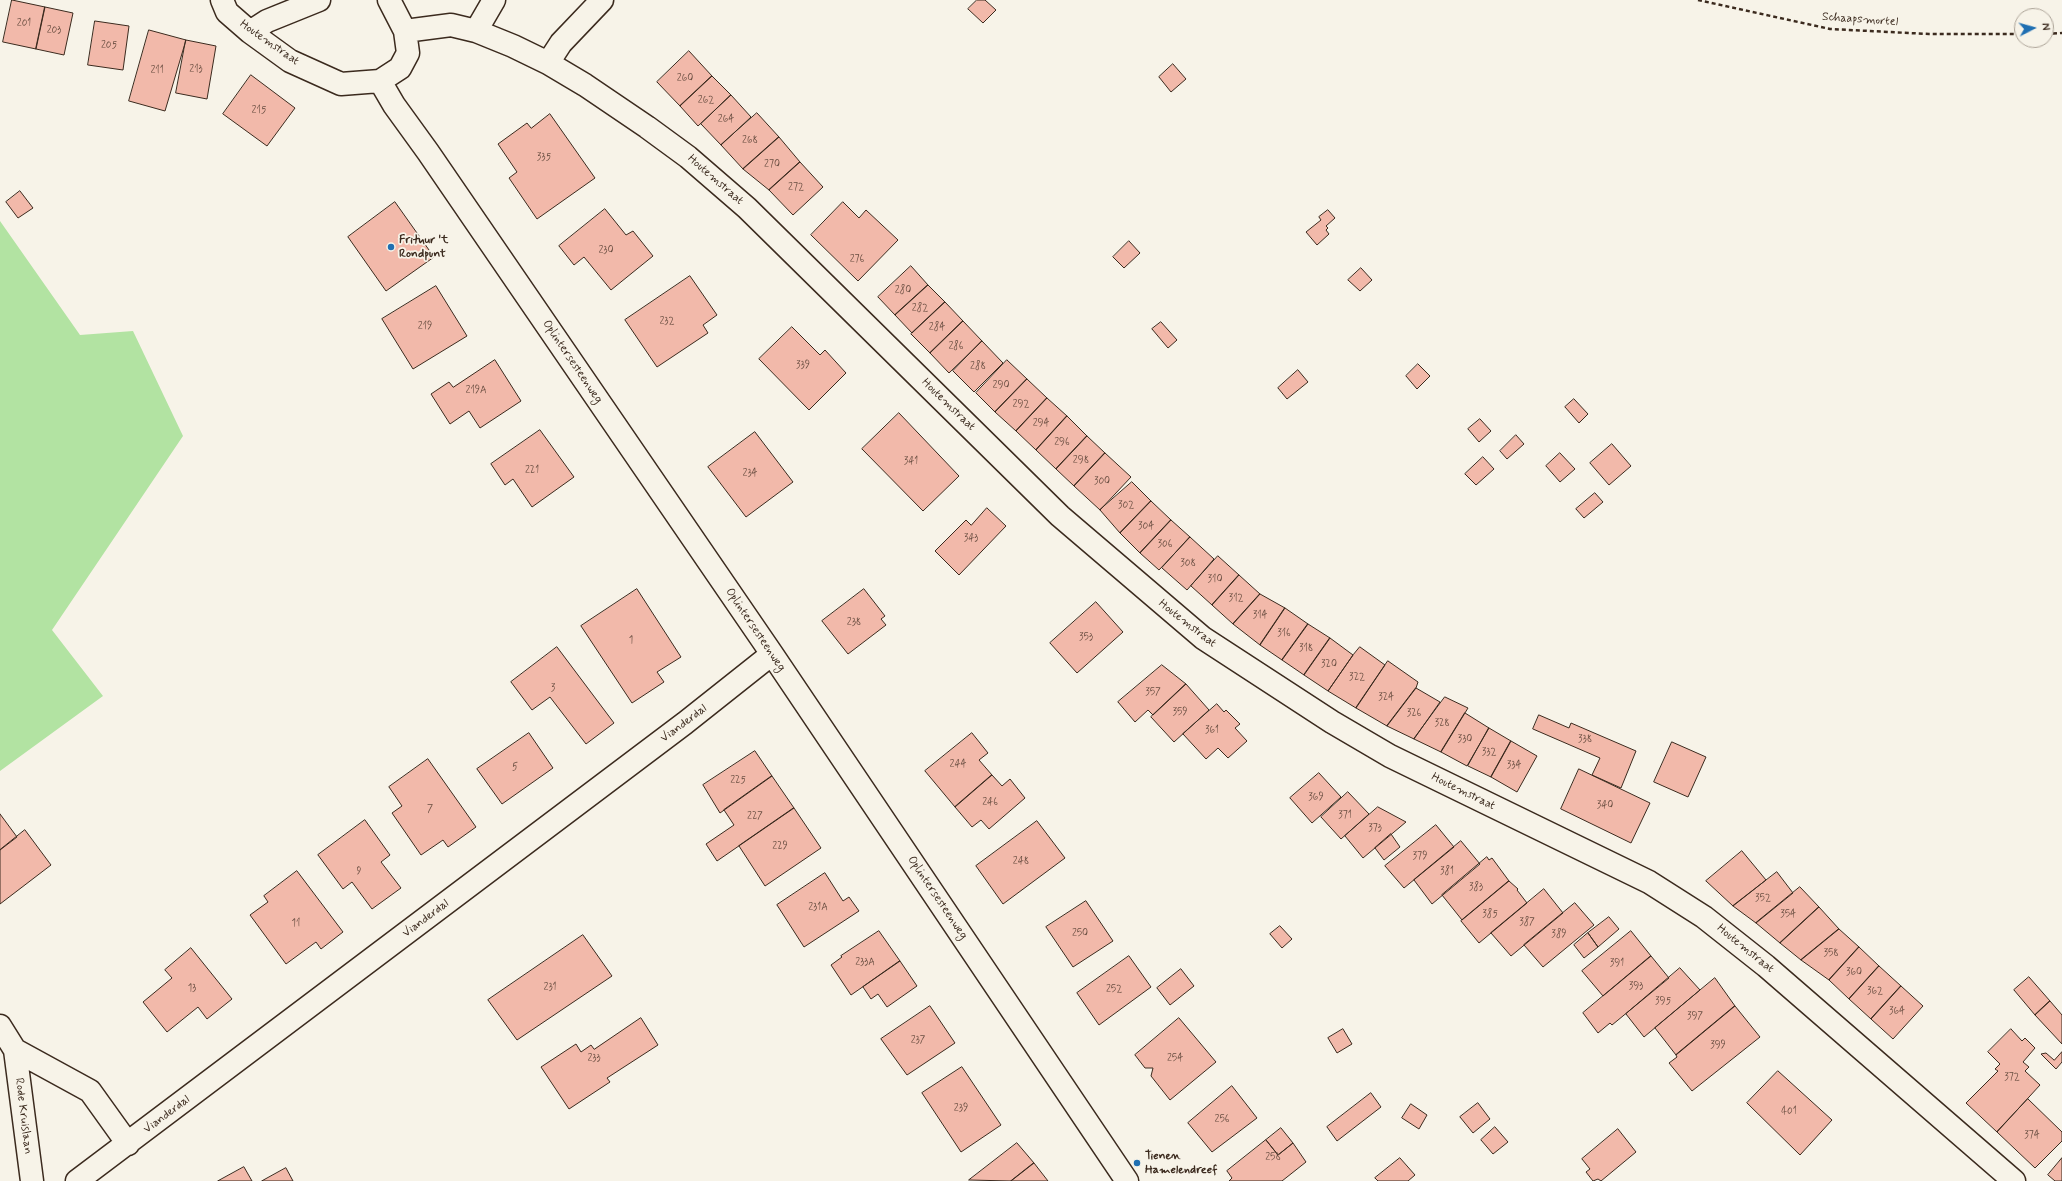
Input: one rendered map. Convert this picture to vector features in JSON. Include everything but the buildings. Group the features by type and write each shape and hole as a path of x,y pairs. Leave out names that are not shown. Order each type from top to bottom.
{"street":[{"name":"Houtemstraat","path":"222,0 227,12 250,32 290,60 342,84 380,81 400,68 408,53 405,31 389,0"},
{"path":"250,32 267,21 319,0"},
{"path":"476,31 494,0"},
{"path":"548,63 561,43 602,0"},
{"name":"Houtemstraat","path":"405,31 451,25 476,31 513,46 548,63 585,85 647,127 688,157 736,198 1060,516 1203,638 1332,722 1390,756 1649,882 1704,917 1766,966 2014,1181"},
{"name":"Oplintersesteenweg","path":"380,81 394,105 432,158 772,654 1127,1181"},
{"name":"Vianderdal","path":"82,1179 685,723 772,654"},
{"name":"Rode Kruislaan","path":"0,1026 15,1050 32,1181"},
{"name":"Rode Kruislaan","path":"15,1050 90,1091 128,1144"}],"path":[{"name":"Schaapsmortel","path":"1698,0 1830,29 1929,34 2014,34"}],"green space":[{"path":"0,221 80,335 133,331 183,436 52,630 103,696 0,771"}],"place":[{"name":"Frituur 't Rondpunt","path":"391,247"},
{"name":"Tienen Hamelendreef","path":"1137,1163"}]}
